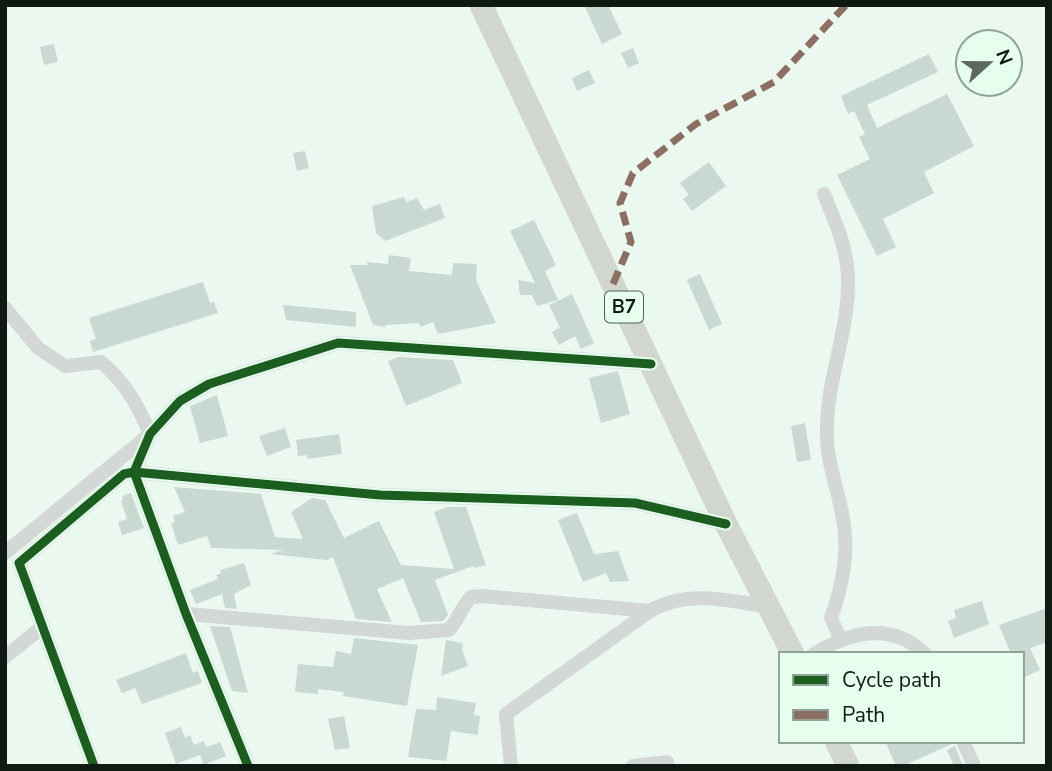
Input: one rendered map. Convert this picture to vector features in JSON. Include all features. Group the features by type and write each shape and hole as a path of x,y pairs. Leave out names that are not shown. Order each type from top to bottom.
{"highway":[{"name":"B7","path":"481,5 726,524 792,652"},
{"path":"837,743 848,766"}],"street":[{"path":"824,194 840,233 848,266 845,308 827,434 830,464 843,517 845,545 844,581 831,618 839,638"},
{"path":"5,308 38,348 65,366 101,362 117,375 139,407 150,434 134,472 186,614 248,766"},
{"path":"5,552 150,434 180,401 209,384 338,343 651,364"},
{"path":"94,766 19,563 124,474 134,472 380,495 635,503 726,524"},
{"path":"186,614 409,633 449,630 457,621 459,610 471,597 650,611"},
{"path":"511,766 506,714 650,611 662,604 693,597 770,607"},
{"path":"5,657 42,627"},
{"path":"817,652 839,638 856,634 898,634 922,652"},
{"path":"964,743 974,766"},
{"path":"633,766 667,762"}],"building":[{"path":"584,5 608,5 622,34 602,44"},
{"path":"54,44 58,62 44,65 40,47"},
{"path":"633,48 639,63 628,68 621,53"},
{"path":"929,54 938,72 867,105 877,128 947,94 974,146 924,172 934,193 883,219 896,247 877,256 837,175 870,159 859,137 865,134 854,111 848,114 841,96"},
{"path":"589,70 595,83 577,91 572,78"},
{"path":"305,151 309,168 297,171 293,153"},
{"path":"709,162 726,186 692,211 683,199 689,195 680,183"},
{"path":"404,197 406,202 417,198 424,210 440,204 445,218 385,241 376,233 372,206"},
{"path":"534,220 556,265 545,271 558,300 537,306 532,295 520,295 518,280 535,283 510,231"},
{"path":"389,255 411,258 409,271 452,275 453,263 477,264 476,280 496,323 438,334 433,322 420,327 419,323 385,325 386,327 373,325 350,265 368,265 367,262 388,264"},
{"path":"700,274 722,324 709,330 687,280"},
{"path":"203,282 210,303 214,302 218,313 93,352 90,341 96,339 89,318"},
{"path":"572,294 594,343 581,349 575,336 559,345 552,332 560,328 549,305"},
{"path":"283,305 356,312 356,327 286,320"},
{"path":"399,357 453,360 462,383 406,406 388,361"},
{"path":"618,371 630,414 601,423 589,378"},
{"path":"217,395 228,436 200,443 190,406"},
{"path":"805,423 811,460 797,462 791,426"},
{"path":"285,428 291,447 267,456 259,436"},
{"path":"339,434 342,454 307,459 307,455 298,456 296,440"},
{"path":"174,487 261,494 275,537 303,539 291,512 312,498 325,500 344,538 379,521 401,565 454,569 434,512 448,507 466,507 486,565 473,566 435,580 448,615 443,621 421,622 403,578 377,589 392,622 356,619 333,557 327,560 270,554 283,550 211,548 207,536 178,545 171,523 175,522 173,516 185,512"},
{"path":"131,493 144,528 122,535 118,522 127,519 122,496"},
{"path":"577,513 594,554 618,551 629,581 610,582 606,573 583,582 558,520"},
{"path":"244,563 251,585 234,594 237,609 225,608 222,594 196,604 190,590 218,579 216,575 221,573 220,570"},
{"path":"982,601 989,624 954,638 948,621 956,618 954,610"},
{"path":"1047,608 1047,642 1030,648 1040,670 1024,677 1024,652 1010,652 999,625"},
{"path":"210,626 230,627 248,693 232,691"},
{"path":"354,638 418,645 407,706 343,696 344,692 318,689 318,694 295,692 298,664 333,667 336,651 351,654"},
{"path":"446,640 463,643 462,650 468,666 441,676"},
{"path":"186,653 193,673 198,671 202,683 142,704 135,688 122,693 116,680"},
{"path":"437,697 476,703 474,715 480,716 478,735 451,731 446,761 408,757 416,709 436,710"},
{"path":"344,716 350,748 335,750 328,719"},
{"path":"181,727 185,738 190,735 194,745 204,741 206,747 220,742 226,756 204,765 200,755 176,764 165,733"},
{"path":"886,743 954,743 903,766 896,766"},
{"path":"955,746 963,766 954,766 947,750"}],"marked path":[{"path":"613,284 631,242 620,203 633,173 696,124 774,82 846,5"}],"cycle path":[{"path":"248,766 186,614 134,472 150,434 180,401 209,384 338,343 651,364"},
{"path":"94,766 19,563 124,474 134,472 380,495 635,503 726,524"}]}
